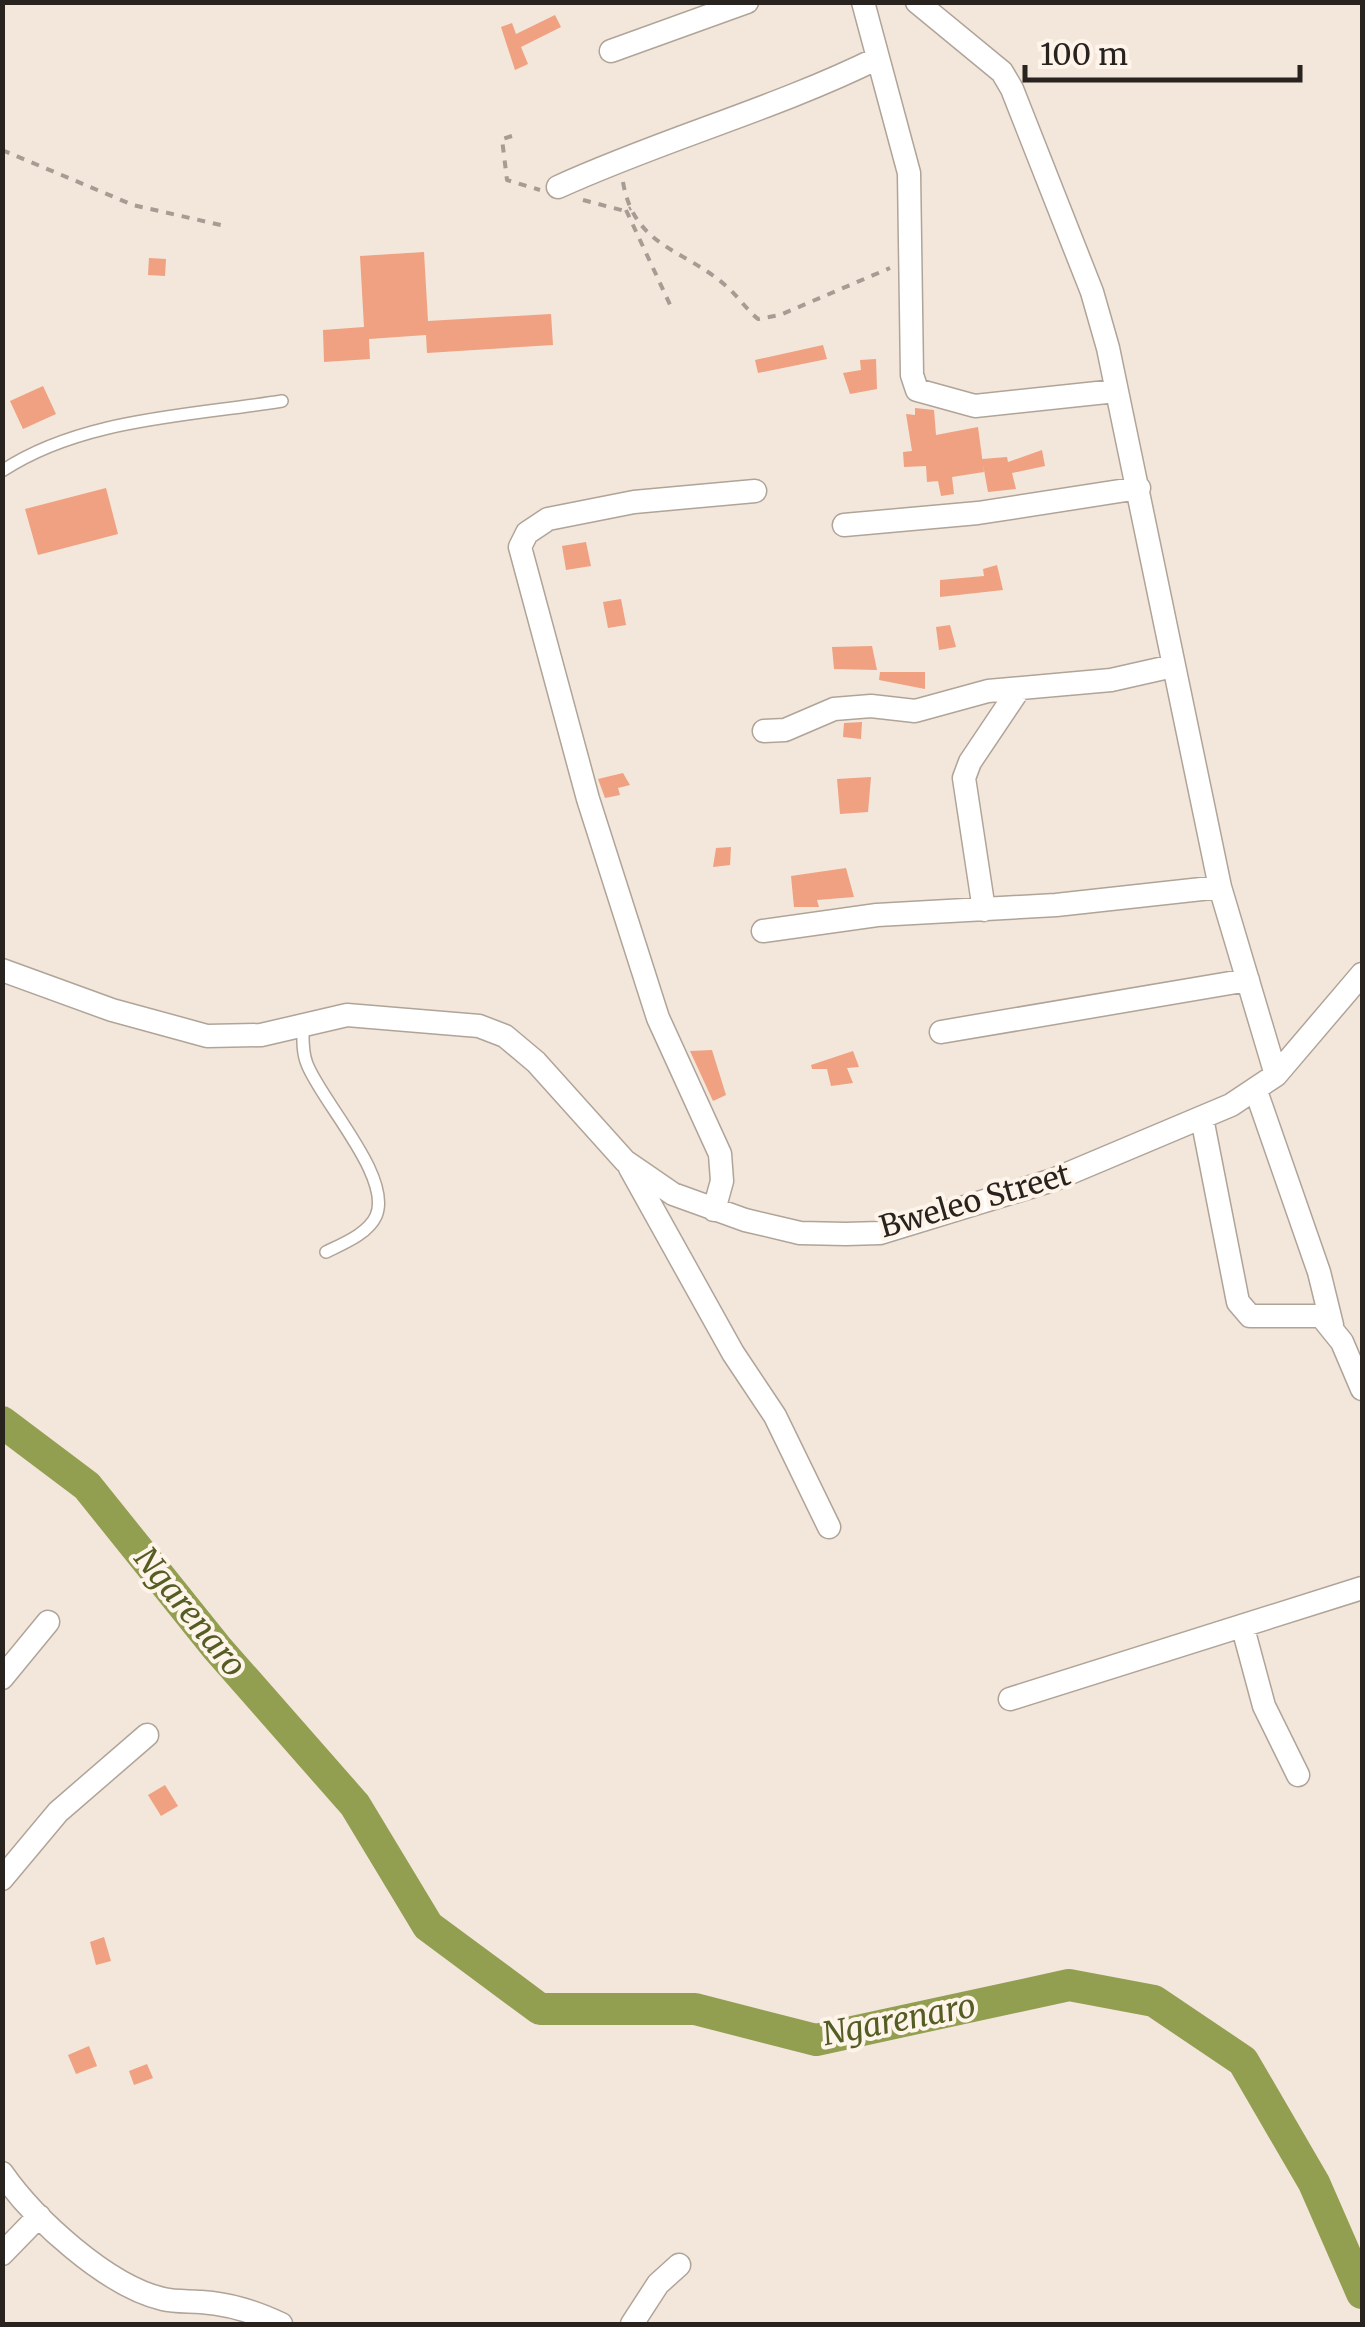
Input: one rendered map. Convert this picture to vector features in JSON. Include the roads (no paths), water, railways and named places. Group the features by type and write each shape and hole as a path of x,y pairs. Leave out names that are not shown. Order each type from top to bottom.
{"street":[{"path":"693,2 719,14"},
{"path":"610,51 746,2"},
{"path":"862,2 909,173 912,375 917,390 975,406 1116,391"},
{"path":"929,6 1002,72 1019,101 1092,292 1140,488 1220,887 1276,1075"},
{"path":"558,186 621,158 804,92 878,58"},
{"path":"844,525 978,513 1140,488"},
{"path":"714,1210 722,1182 720,1154 658,1018 588,799 520,547 527,533 548,519 634,502 755,491"},
{"path":"764,731 785,730 834,709 871,706 915,711 988,691 1111,680 1173,666"},
{"path":"984,910 964,778 1018,689"},
{"path":"763,932 877,915 984,910 1220,887"},
{"name":"Bweleo Street","path":"2,970 112,1010 207,1036 261,1035 347,1016 479,1026 505,1036 536,1062 626,1161 672,1194 714,1210 800,1232 880,1233 1082,1170 1256,1091 1276,1075 1362,974"},
{"path":"941,1032 1248,980"},
{"path":"1256,1091 1319,1272 1332,1325 1362,1389"},
{"path":"1202,1118 1238,1302 1250,1316 1306,1313 1321,1316 1332,1325"},
{"path":"626,1161 733,1354 775,1416 829,1528"},
{"path":"1010,1700 1362,1588"},
{"path":"2,1678 48,1622"},
{"path":"1243,1628 1264,1706 1298,1775"},
{"path":"2,1879 58,1812 147,1735"},
{"path":"2,2173 39,2216 100,2268 132,2287 164,2300 230,2304 282,2324"},
{"path":"2,2254 39,2216"},
{"path":"632,2324 658,2284 679,2266"}],"lane":[{"path":"2,471 20,459 119,425 282,402"},
{"path":"303,1026 306,1063 340,1115 376,1186 378,1201 376,1218 362,1232 326,1252"}],"waterway":[{"name":"Ngarenaro","path":"2,1422 87,1486 217,1648 355,1805 428,1926 540,2009 695,2009 816,2040 1069,1985 1154,2001 1243,2061 1314,2183 1362,2293"}]}
